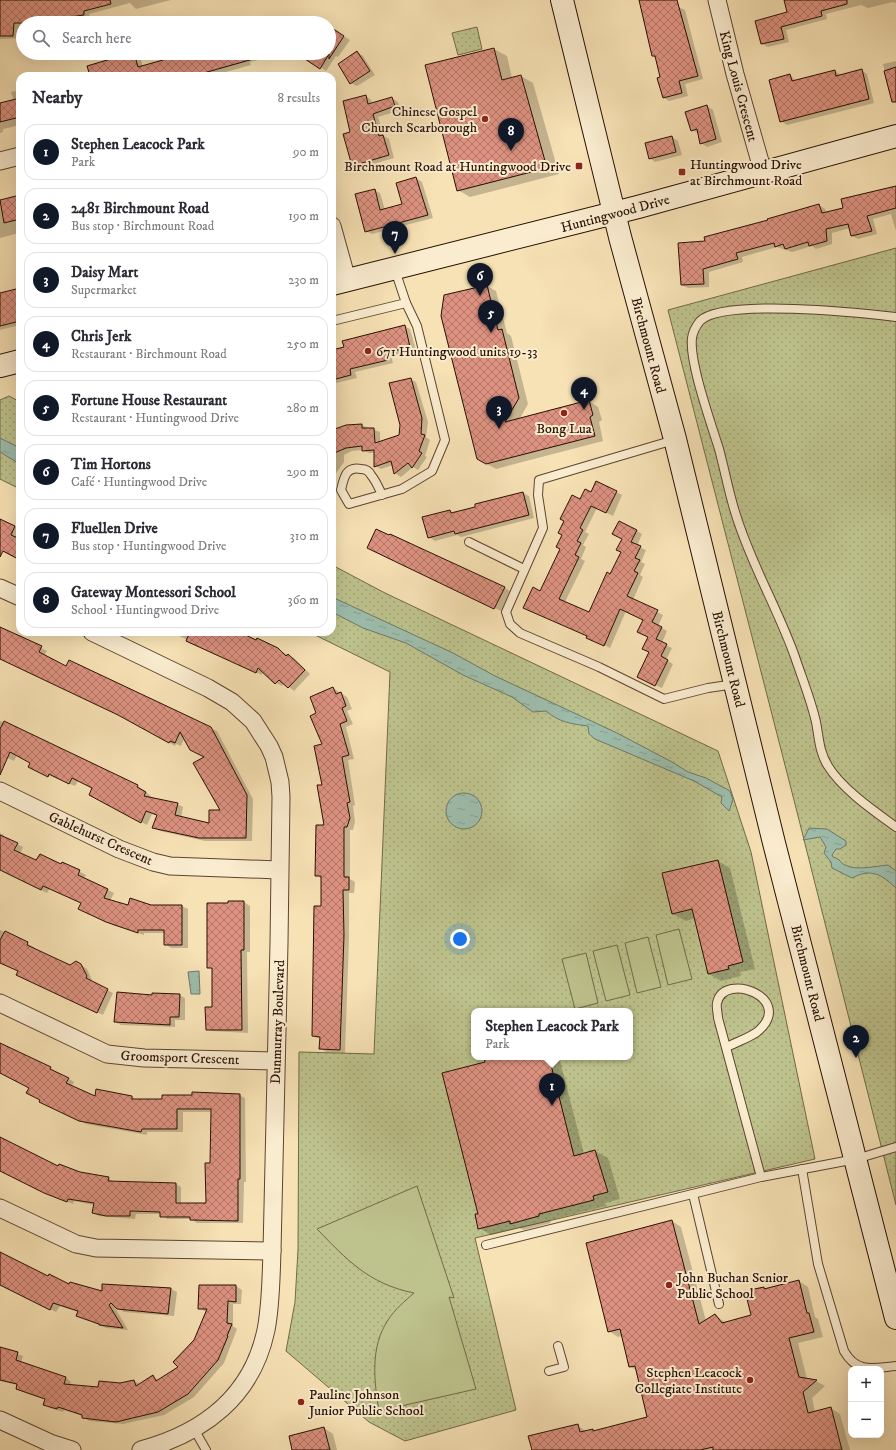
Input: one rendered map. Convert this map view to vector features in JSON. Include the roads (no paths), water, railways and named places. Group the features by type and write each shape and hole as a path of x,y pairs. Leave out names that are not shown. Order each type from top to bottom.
{"main road":[{"name":"Birchmount Road","path":"562,0 614,213 675,439 772,836 896,1318"},
{"name":"Huntingwood Drive","path":"339,282 614,213 896,136"},
{"path":"0,366 16,362"}],"street":[{"name":"King Louis Crescent","path":"717,0 735,74 763,172"},
{"path":"0,161 16,157"},
{"path":"336,258 339,282"},
{"path":"0,588 16,595"},
{"name":"Dunmurray Boulevard","path":"100,636 208,688 239,707 253,721 269,746 280,782 280,943 275,1061 272,1251 267,1323 262,1346 254,1364 243,1386 234,1396 207,1422 164,1444 141,1450"},
{"name":"Gablehurst Crescent","path":"0,791 120,849 153,862 170,866 279,870"},
{"name":"Groomsport Crescent","path":"0,1002 107,1054 144,1058 275,1061"},
{"path":"0,1208 76,1244 96,1248 272,1251"},
{"path":"0,1420 38,1438 72,1450"}],"lane":[{"path":"382,495 366,469 355,468 348,470 344,476 341,490 349,504 382,495 402,489 432,470 445,440 417,326 406,303 395,269"},
{"path":"336,320 406,303"},
{"path":"896,317 872,314 798,310 731,310 713,314 702,319 695,326 692,337 694,364 736,516 794,654 816,723 817,737 822,755 828,767 841,782 896,827"},
{"path":"675,439 539,480 538,495 543,528 506,612 510,624 520,632 599,667 664,699 708,688 736,684"},
{"path":"470,542 524,569"},
{"path":"727,1047 756,1032 764,1024 768,1016 767,1004 761,995 749,990 733,989 721,996 717,1002 718,1018 761,1177"},
{"path":"486,1245 761,1177 856,1159 896,1147"},
{"path":"802,1169 818,1264 844,1351 852,1362 862,1367 896,1366"},
{"path":"693,1194 719,1304"},
{"path":"549,1371 564,1367 558,1346"},
{"path":"194,1429 206,1450"}],"water":[{"path":"0,438 16,446 16,462 0,452"},
{"path":"336,599 453,653 495,676 617,733 688,772 706,778 730,791 733,800 729,811 721,803 722,797 694,781 595,739 589,734 588,726 566,722 556,718 546,711 533,712 512,697 463,675 406,643 363,628 336,614"},
{"path":"468,793 477,798 481,804 481,818 477,824 468,829 460,829 451,824 447,818 446,807 451,798 457,794"},
{"path":"809,828 827,829 846,841 846,845 840,849 836,849 832,855 845,865 860,868 888,865 896,871 896,888 876,874 865,873 852,878 832,868 831,862 824,853 826,847 820,837 803,840"},
{"path":"199,971 200,994 191,994 188,972"}],"place":[{"name":"Chinese Gospel Church Scarborough","path":"485,119"},
{"name":"Gateway Montessori School","path":"511,151"},
{"name":"Birchmount Road at Huntingwood Drive","path":"579,166"},
{"name":"Huntingwood Drive at Birchmount Road","path":"682,172"},
{"name":"Fluellen Drive","path":"395,254"},
{"name":"Tim Hortons","path":"480,296"},
{"name":"Fortune House Restaurant","path":"491,333"},
{"name":"671 Huntingwood units 19-33","path":"368,351"},
{"name":"Chris Jerk","path":"584,410"},
{"name":"Bong Lua","path":"564,413"},
{"name":"Daisy Mart","path":"499,429"},
{"name":"2481 Birchmount Road","path":"856,1058"},
{"name":"Stephen Leacock Park","path":"552,1106"},
{"name":"John Buchan Senior Public School","path":"669,1285"},
{"name":"Stephen Leacock Collegiate Institute","path":"750,1380"},
{"name":"Pauline Johnson Junior Public School","path":"301,1402"}]}
